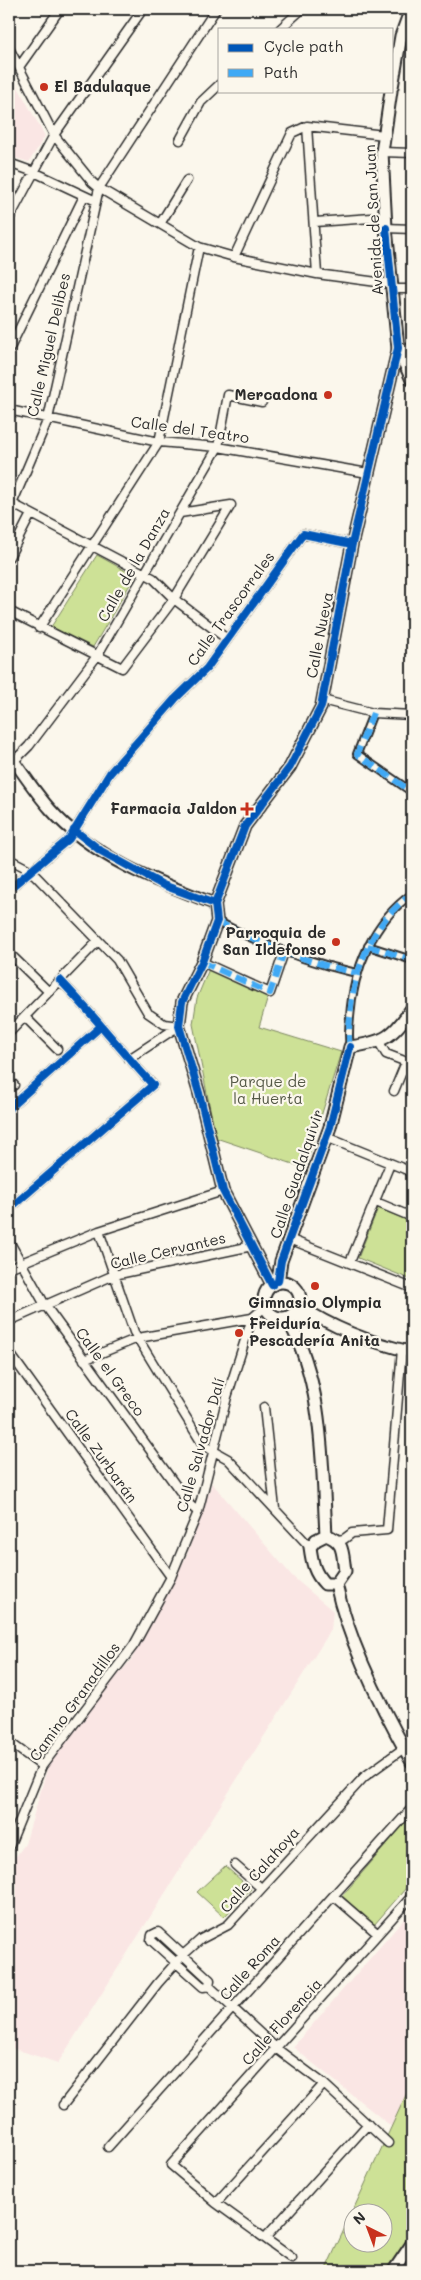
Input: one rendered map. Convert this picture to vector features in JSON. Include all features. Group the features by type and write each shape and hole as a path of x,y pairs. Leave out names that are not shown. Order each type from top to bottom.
{"main road":[{"path":"394,74 400,36 410,9"},
{"name":"Avenida de San Juan","path":"392,92 382,152 386,222 398,348"},
{"path":"398,348 412,380"},
{"path":"350,1047 379,1042 388,1038 399,1027 412,1008"},
{"name":"Calle Guadalquivir","path":"275,1283 281,1261 326,1137 350,1047"},
{"path":"275,1283 289,1283 299,1292 300,1306 290,1317 279,1319 271,1315 265,1307 265,1293 275,1283"},
{"path":"290,1317 308,1369 319,1426 317,1576 325,1584 336,1584"},
{"path":"318,1541 337,1540 341,1547 345,1571 336,1584 342,1608 363,1662 412,1762"}],"street":[{"path":"19,67 60,9"},
{"path":"9,219 54,135 143,9"},
{"path":"99,188 216,9"},
{"path":"281,28 302,9"},
{"path":"9,48 54,135 99,188 199,247 317,274 412,289"},
{"path":"180,140 201,102 218,86"},
{"path":"307,126 317,274"},
{"path":"234,256 292,133 307,126 384,135"},
{"path":"382,152 412,153"},
{"path":"9,163 34,172 96,201"},
{"path":"160,224 188,180"},
{"name":"Calle Miguel Delibes","path":"10,503 48,419 99,188"},
{"path":"9,350 84,196"},
{"path":"314,222 386,222 412,229"},
{"path":"39,628 159,442 199,247"},
{"path":"398,348 412,349"},
{"name":"Calle Nueva","path":"214,904 246,826 290,767 322,700 352,544 398,348"},
{"path":"393,370 407,366"},
{"name":"Calle de la Danza","path":"11,758 29,746 97,656 143,573 218,447 228,395 262,402"},
{"name":"Calle del Teatro","path":"9,410 159,442 218,447 368,473"},
{"path":"10,503 153,578 174,599 227,639"},
{"path":"9,611 39,628 122,668 174,599 231,505 180,513"},
{"path":"9,556 31,514"},
{"name":"Calle Trascorrales","path":"9,889 69,839 110,772 175,700 207,668 303,534 352,544"},
{"path":"322,700 373,713 412,715"},
{"path":"373,713 357,754 412,792"},
{"path":"11,758 50,809 101,851 164,885 214,904 217,921 202,962 182,1002 179,1026 197,1084 223,1191 252,1246 275,1283"},
{"path":"9,859 30,870 117,960 148,1013 164,1024 179,1026"},
{"name":"Calle Guadalquivir","path":"350,1047 348,1039 350,1004 356,972 368,946 389,915 412,894"},
{"path":"217,921 284,952 314,963 356,972"},
{"path":"9,1034 98,942"},
{"path":"368,946 412,960"},
{"path":"202,962 270,993 284,952"},
{"path":"9,953 49,992"},
{"path":"9,1209 153,1085 100,1026 91,1012 60,980"},
{"path":"25,1017 57,1049"},
{"path":"9,1108 100,1026"},
{"path":"129,1059 179,1026"},
{"path":"379,1042 386,1054 409,1063 394,1091"},
{"path":"326,1137 412,1172"},
{"path":"350,1262 390,1164"},
{"path":"9,1268 99,1231 223,1191"},
{"path":"376,1202 412,1217"},
{"path":"99,1231 138,1338 203,1445 228,1458 301,1538 318,1541"},
{"path":"289,1239 412,1288"},
{"name":"Calle el Greco","path":"9,1241 45,1305 190,1506 198,1512"},
{"name":"Calle Cervantes","path":"9,1321 114,1275 252,1246"},
{"path":"300,1306 320,1319 379,1344 407,1350 387,1530 352,1533 337,1540"},
{"path":"84,1360 138,1338 252,1318 265,1307"},
{"path":"290,1317 320,1319"},
{"name":"Calle Salvador Dalí","path":"171,1577 198,1512 227,1398 252,1318"},
{"name":"Calle Zurbarán","path":"9,1352 171,1577"},
{"path":"264,1407 275,1509"},
{"name":"Camino Granadillos","path":"9,1847 42,1766 134,1645 171,1577"},
{"path":"9,1742 42,1766"},
{"name":"Calle Calahoya","path":"63,2105 158,1982 183,1955 201,1940 228,1925 364,1777 404,1748"},
{"name":"Calle Roma","path":"108,2147 412,1808"},
{"path":"235,1865 261,1888"},
{"path":"334,1896 378,1934"},
{"name":"Calle Florencia","path":"216,2203 171,2165 278,2049 412,1896"},
{"path":"158,1932 210,1980 209,1986 203,1987 176,1964 150,1940 152,1935 158,1932"},
{"path":"209,1986 278,2049 324,2084 388,2143"},
{"path":"292,2258 216,2203 324,2084"},
{"path":"265,2238 368,2124"},
{"path":"393,2271 412,2243"}],"shaded area":[{"path":"9,71 45,136 29,162 9,156"},
{"path":"212,1483 293,1577 333,1611 331,1630 58,2063 9,2047 9,1866 25,1844 49,1763 77,1721 131,1660 187,1555"},
{"path":"412,1910 412,2082 392,2127 293,2047"}],"green space":[{"path":"97,555 135,576 93,647 51,627"},
{"name":"Parque de la Huerta","path":"209,969 268,997 259,1027 341,1052 305,1168 216,1138 193,1024 197,998"},
{"path":"378,1208 412,1222 412,1280 358,1258"},
{"path":"412,1815 412,1881 374,1925 342,1896"},
{"path":"225,1866 251,1889 224,1917 197,1892"},
{"path":"412,2082 412,2271 325,2271 344,2230 344,2252 394,2252 394,2202 357,2202"}],"marked path":[{"path":"373,713 357,754 412,792"},
{"path":"350,1047 349,1032 352,999 355,982 367,948 386,918 412,894"},
{"path":"217,921 285,952 320,964 356,973"},
{"path":"368,946 412,960"},
{"path":"202,962 270,993 284,952"}],"cycle path":[{"path":"272,1285 223,1191 199,1093 179,1026 182,1002 202,962 217,921 215,904 245,826 290,767 321,707 352,544 398,348 386,228"},
{"path":"9,889 69,839 110,773 175,699 207,668 303,534 352,544"},
{"path":"74,830 101,851 163,885 215,904"},
{"path":"9,1209 153,1085 60,980"},
{"path":"9,1108 100,1027"},
{"path":"278,1281 281,1261 330,1127 350,1047"}],"place":[{"name":"El Badulaque","path":"44,87"},
{"name":"Mercadona","path":"328,395"},
{"name":"Farmacia Jaldon","path":"247,809"},
{"name":"Parroquia de San Ildefonso","path":"336,942"},
{"name":"Gimnasio Olympia","path":"315,1286"},
{"name":"Freiduría Pescadería Anita","path":"239,1333"}]}
